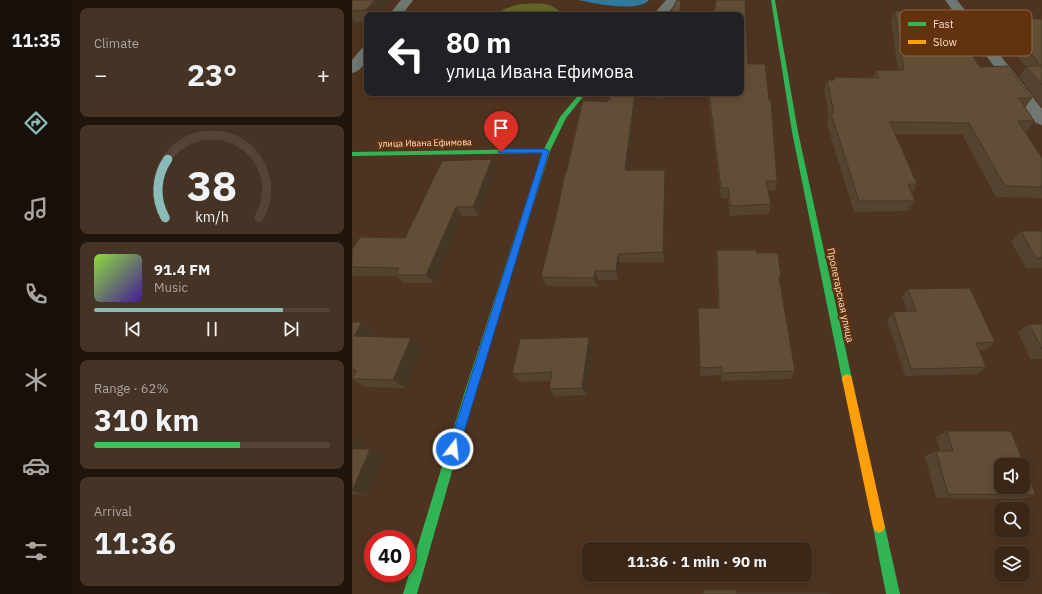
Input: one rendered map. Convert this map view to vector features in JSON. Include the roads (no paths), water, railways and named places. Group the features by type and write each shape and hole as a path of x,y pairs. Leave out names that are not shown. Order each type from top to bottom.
{"street":[{"path":"397,12 407,0"},
{"path":"662,12 673,0"},
{"name":"Пролетарская улица","path":"774,0 795,132 893,594"},
{"path":"951,0 959,10"},
{"path":"352,69 364,55"},
{"path":"995,56 1042,120"},
{"path":"410,594 470,390 546,151 563,117 580,96"},
{"name":"улица Ивана Ефимова","path":"352,154 546,151"}],"water":[{"path":"578,0 649,0 643,4 625,7"}]}
